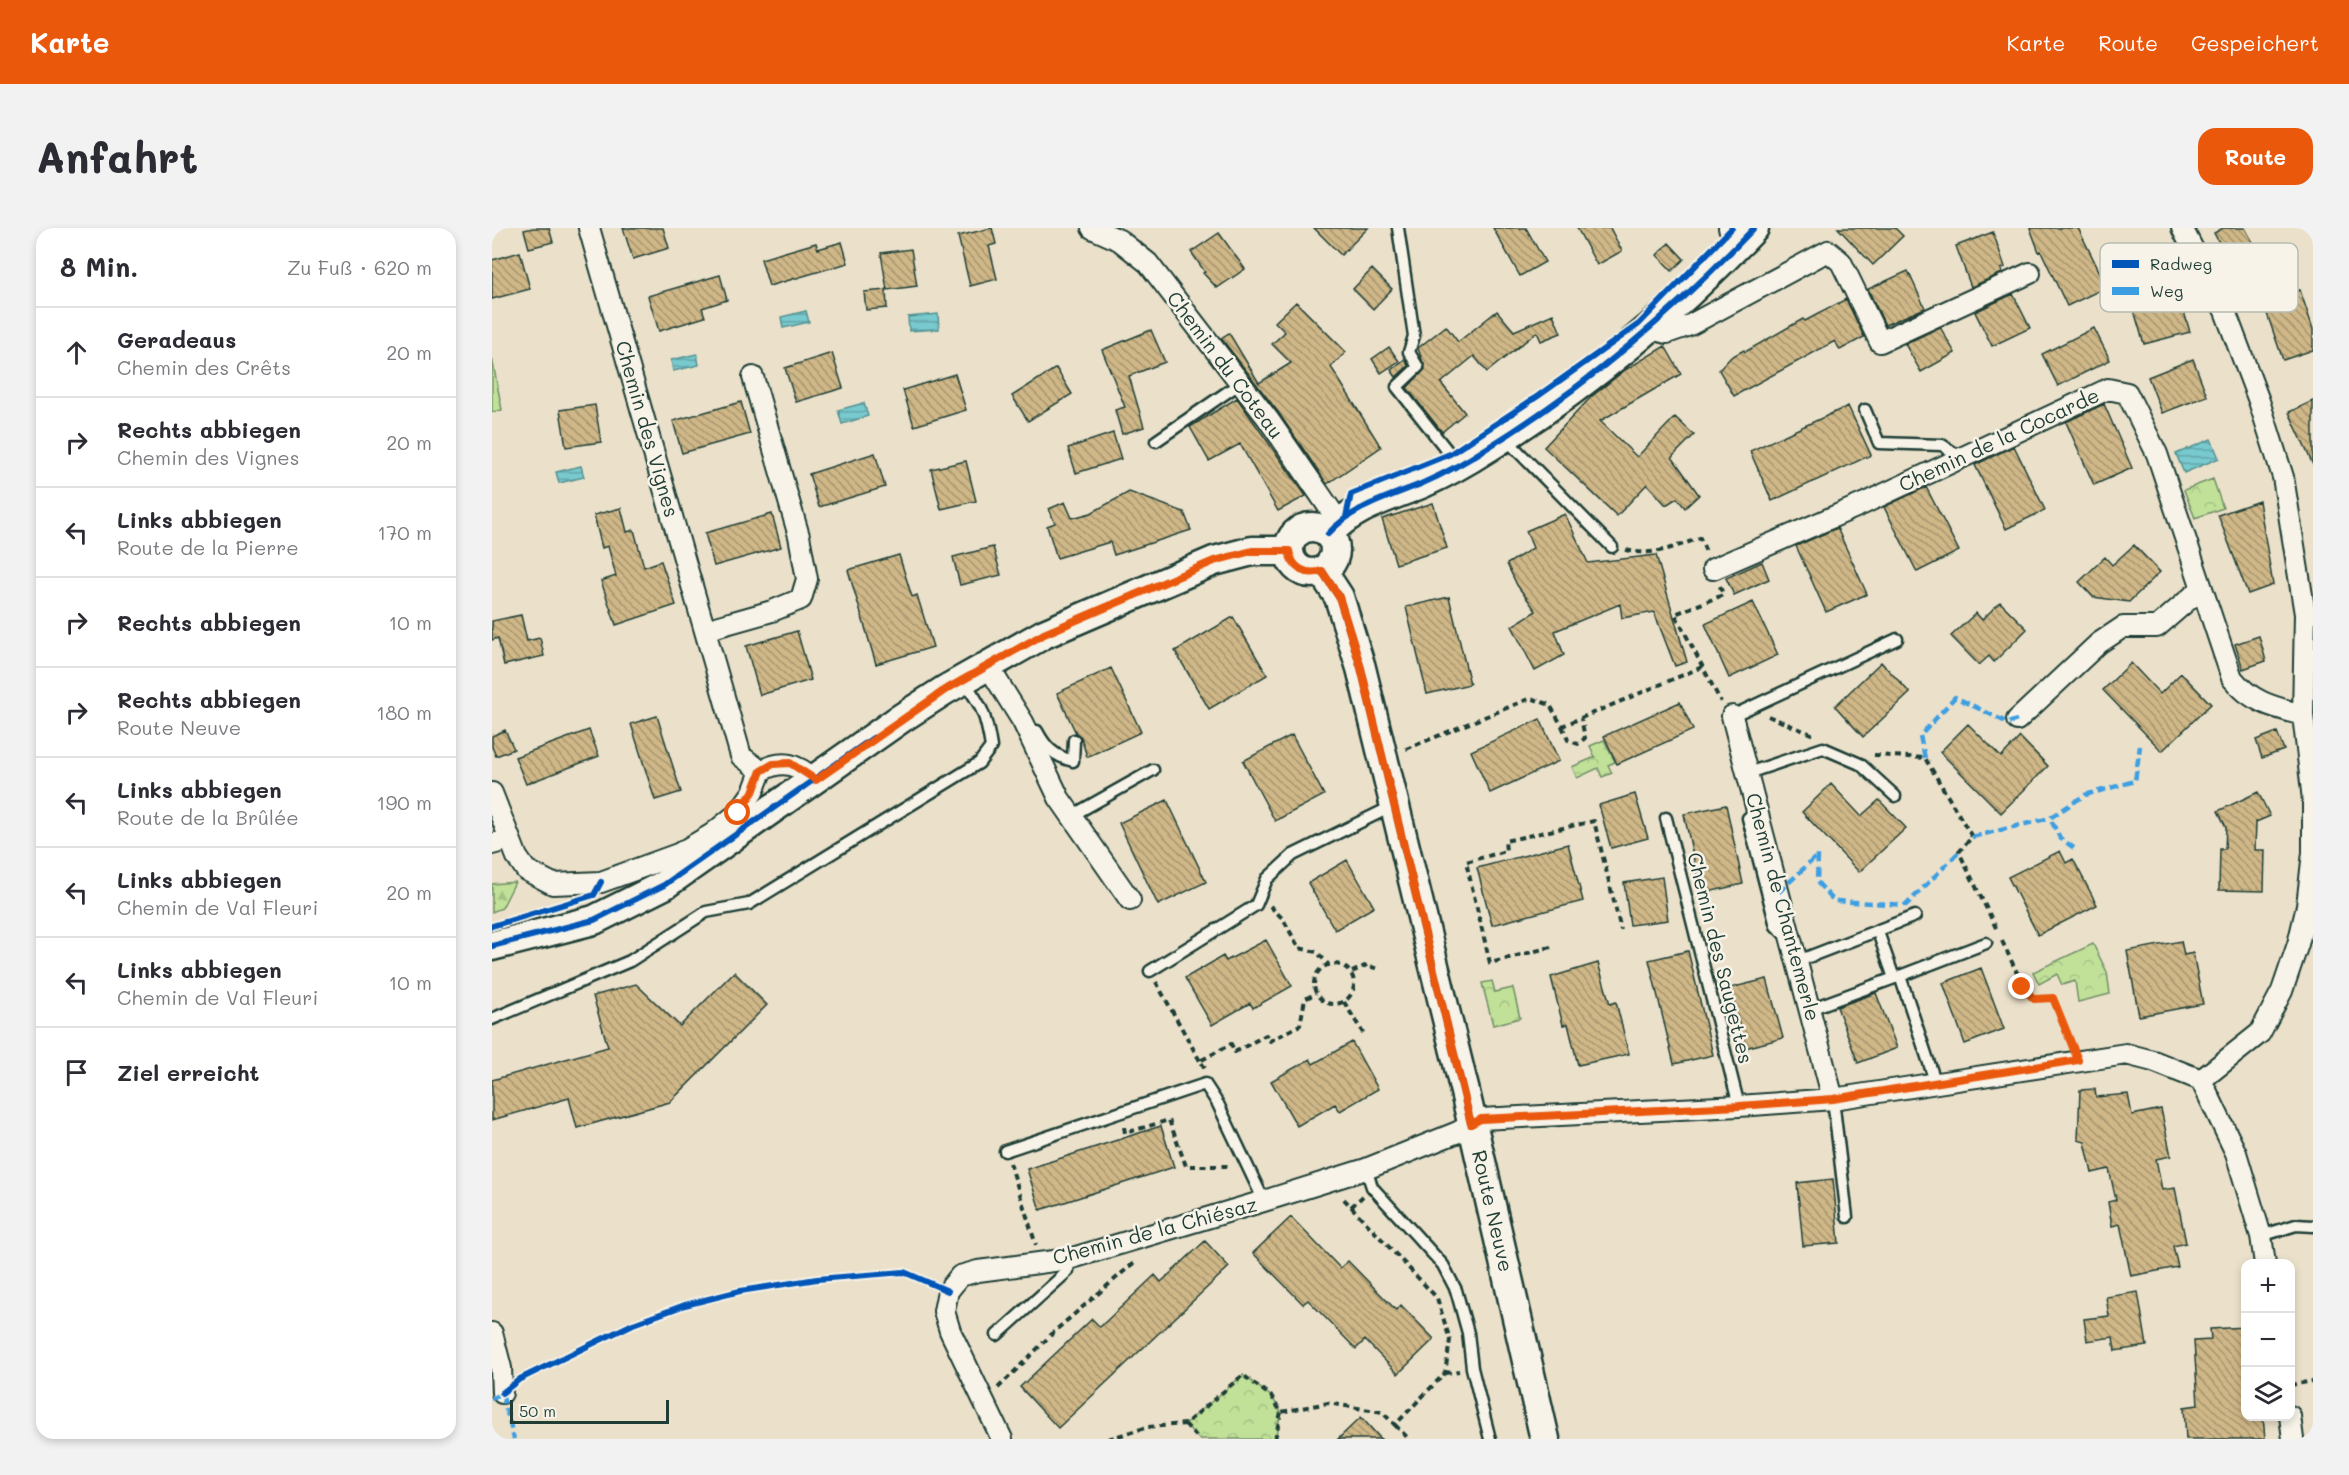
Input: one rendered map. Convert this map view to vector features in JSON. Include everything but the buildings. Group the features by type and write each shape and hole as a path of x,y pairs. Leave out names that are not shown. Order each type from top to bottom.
{"main road":[{"path":"1334,528 1335,554 1328,567 1314,573 1300,570 1290,558 1289,551 1294,536 1306,528 1334,528 1357,510 1459,465 1504,436 1651,329 1741,233"},
{"path":"492,946 594,920 664,885 873,738 962,680 1044,634 1214,561 1252,551 1289,551"},
{"name":"Route Neuve","path":"1322,571 1339,597 1352,635 1395,805 1545,1439"}],"street":[{"name":"Chemin des Vignes","path":"589,228 741,756 761,771"},
{"name":"Chemin du Coteau","path":"1092,228 1119,240 1148,263 1268,419 1334,528"},
{"path":"2182,228 2190,243"},
{"path":"1651,329 1667,333 1689,325 1828,251 1841,262 1880,342 2030,273"},
{"path":"2226,312 2259,401 2283,477 2305,614 2303,715 2313,800 2313,852 2307,906 2298,944 2282,990 2260,1033 2243,1049 2200,1080 2236,1153 2261,1236 2264,1259"},
{"path":"705,630 772,611 801,598 807,579 799,536 753,377"},
{"name":"Chemin de la Cocarde","path":"1713,569 1855,508 2108,389 2127,393 2157,454 2232,678 2244,693 2274,707 2303,715"},
{"path":"2017,720 2098,643 2123,627 2157,627 2202,588"},
{"path":"988,666 1014,707 1059,798 1130,900"},
{"name":"Chemin de Chantemerle","path":"1732,716 1833,1099"},
{"path":"492,793 501,842 526,870 553,884 602,882 678,854 712,834 738,813 753,792 761,771 773,764 790,763 816,780"},
{"name":"Chemin de la Chiésaz","path":"984,1401 950,1331 944,1311 948,1291 960,1276 978,1271 1069,1259 1264,1201 1366,1169 1458,1132 1481,1119 1833,1099 2127,1054 2153,1061 2200,1080"},
{"path":"492,1334 501,1368 502,1393"},
{"path":"984,1401 1002,1439"},
{"path":"2291,1421 2293,1439"}],"lane":[{"path":"1398,228 1414,336 1409,352 1418,367 1397,387 1459,465"},
{"path":"1156,441 1239,384"},
{"path":"1865,410 1879,443 1942,445 1960,457"},
{"path":"1504,436 1612,547"},
{"path":"1732,716 1897,639"},
{"path":"492,1019 630,962 706,912 749,904 979,763 991,747 987,724 982,705 962,680"},
{"path":"1014,707 1030,719 1045,746 1057,757 1073,761 1074,740"},
{"path":"1748,774 1823,748 1860,764 1895,796"},
{"path":"1073,815 1152,770"},
{"path":"1150,971 1256,905 1267,879 1293,855 1395,805"},
{"name":"Chemin des Saugettes","path":"1666,818 1739,1106"},
{"path":"1748,818 1776,926 1792,942"},
{"path":"1798,961 1915,916"},
{"path":"1878,932 1936,1084"},
{"path":"1810,1009 1986,943"},
{"path":"1005,1151 1205,1084 1218,1104 1264,1201"},
{"path":"1833,1099 1847,1217"},
{"path":"1366,1169 1372,1187 1443,1264 1456,1290 1468,1333 1472,1368 1490,1439"},
{"path":"2261,1236 2296,1225 2313,1227"},
{"path":"997,1335 1068,1271 1069,1259"}],"path":[{"path":"1612,547 1641,554 1659,553 1700,538 1723,596 1675,614 1721,703 1732,716"},
{"path":"1562,726 1702,667"},
{"path":"1400,752 1531,698 1550,705 1568,741 1578,744 1585,738 1581,718"},
{"path":"1551,946 1490,963 1466,862 1506,851 1505,840 1594,821 1621,930"},
{"path":"1972,837 1959,852 2022,987 2034,999 2053,998 2078,1060"},
{"path":"1256,905 1268,904 1283,919 1299,948 1317,952 1328,964"},
{"path":"1328,964 1341,964 1352,972 1353,992 1344,1002 1331,1004 1316,993 1314,978 1322,967 1328,964"},
{"path":"1352,972 1367,965 1380,970"},
{"path":"1150,971 1208,1074 1205,1084"},
{"path":"1200,1060 1231,1044 1235,1052 1266,1035 1270,1041 1290,1031 1300,1025 1305,999 1316,993"},
{"path":"1344,1002 1363,1033"},
{"path":"1120,1112 1125,1133 1169,1120 1186,1166 1247,1166"},
{"path":"1005,1151 1038,1251"},
{"path":"1337,1191 1437,1298 1450,1340 1445,1373 1395,1425"},
{"path":"984,1401 1057,1329 1142,1256"},
{"path":"1108,1439 1148,1427 1185,1424 1243,1375 1272,1397 1281,1412 1275,1439"},
{"path":"2295,1384 2313,1381"},
{"path":"1281,1412 1328,1403 1382,1412 1409,1439"},
{"path":"1185,1424 1199,1439"}],"green space":[{"path":"492,358 502,410 492,412"},
{"path":"2213,479 2223,508 2195,518 2184,490"},
{"path":"1604,740 1615,762 1608,765 1612,773 1602,777 1598,768 1577,778 1572,767 1595,757 1590,746"},
{"path":"515,882 502,908 492,912 492,884"},
{"path":"2093,944 2107,972 2110,994 2078,1002 2075,981 2062,985 2057,974 2039,984 2033,972"},
{"path":"1492,981 1495,992 1513,988 1520,1018 1493,1025 1482,983"},
{"path":"1243,1375 1272,1397 1281,1412 1275,1439 1199,1439 1185,1424"}],"water":[{"path":"806,311 809,322 783,328 781,317"},
{"path":"938,314 939,329 909,331 908,317"},
{"path":"697,354 699,365 673,371 671,360"},
{"path":"864,403 868,416 842,424 838,410"},
{"path":"2211,439 2219,458 2184,473 2176,454"},
{"path":"581,466 584,477 559,483 556,472"}],"marked path":[{"path":"1925,758 1920,736 1955,697 2008,723 2017,720"},
{"path":"2074,848 2060,838 2050,818 2085,795 2135,781 2140,746"},
{"path":"1972,837 2050,818"},
{"path":"1779,892 1818,855 1817,882 1834,901 1906,905 1959,852"},
{"path":"492,1399 502,1393 514,1439"}],"cycle path":[{"path":"1346,517 1351,494 1450,454 1538,396 1639,324 1732,228"},
{"path":"1328,534 1360,509 1432,479 1464,462 1559,400 1661,318 1754,228"},
{"path":"1322,571 1339,597 1361,668 1471,1124"},
{"path":"492,946 594,920 664,885 873,738"},
{"path":"492,926 594,895 601,882"},
{"path":"502,1393 520,1379 633,1324 685,1305 740,1291 817,1279 904,1272 948,1291"}],"route":[{"path":"738,813 753,792 761,771 773,764 790,763 816,780 900,719 945,690 1044,634 1114,606 1214,561 1252,551 1289,551 1294,565 1300,570 1307,573 1322,571 1339,597 1352,635 1466,1092 1471,1124 1481,1119 1833,1099 2078,1060 2053,998 2034,999 2028,996 2022,987"}]}
